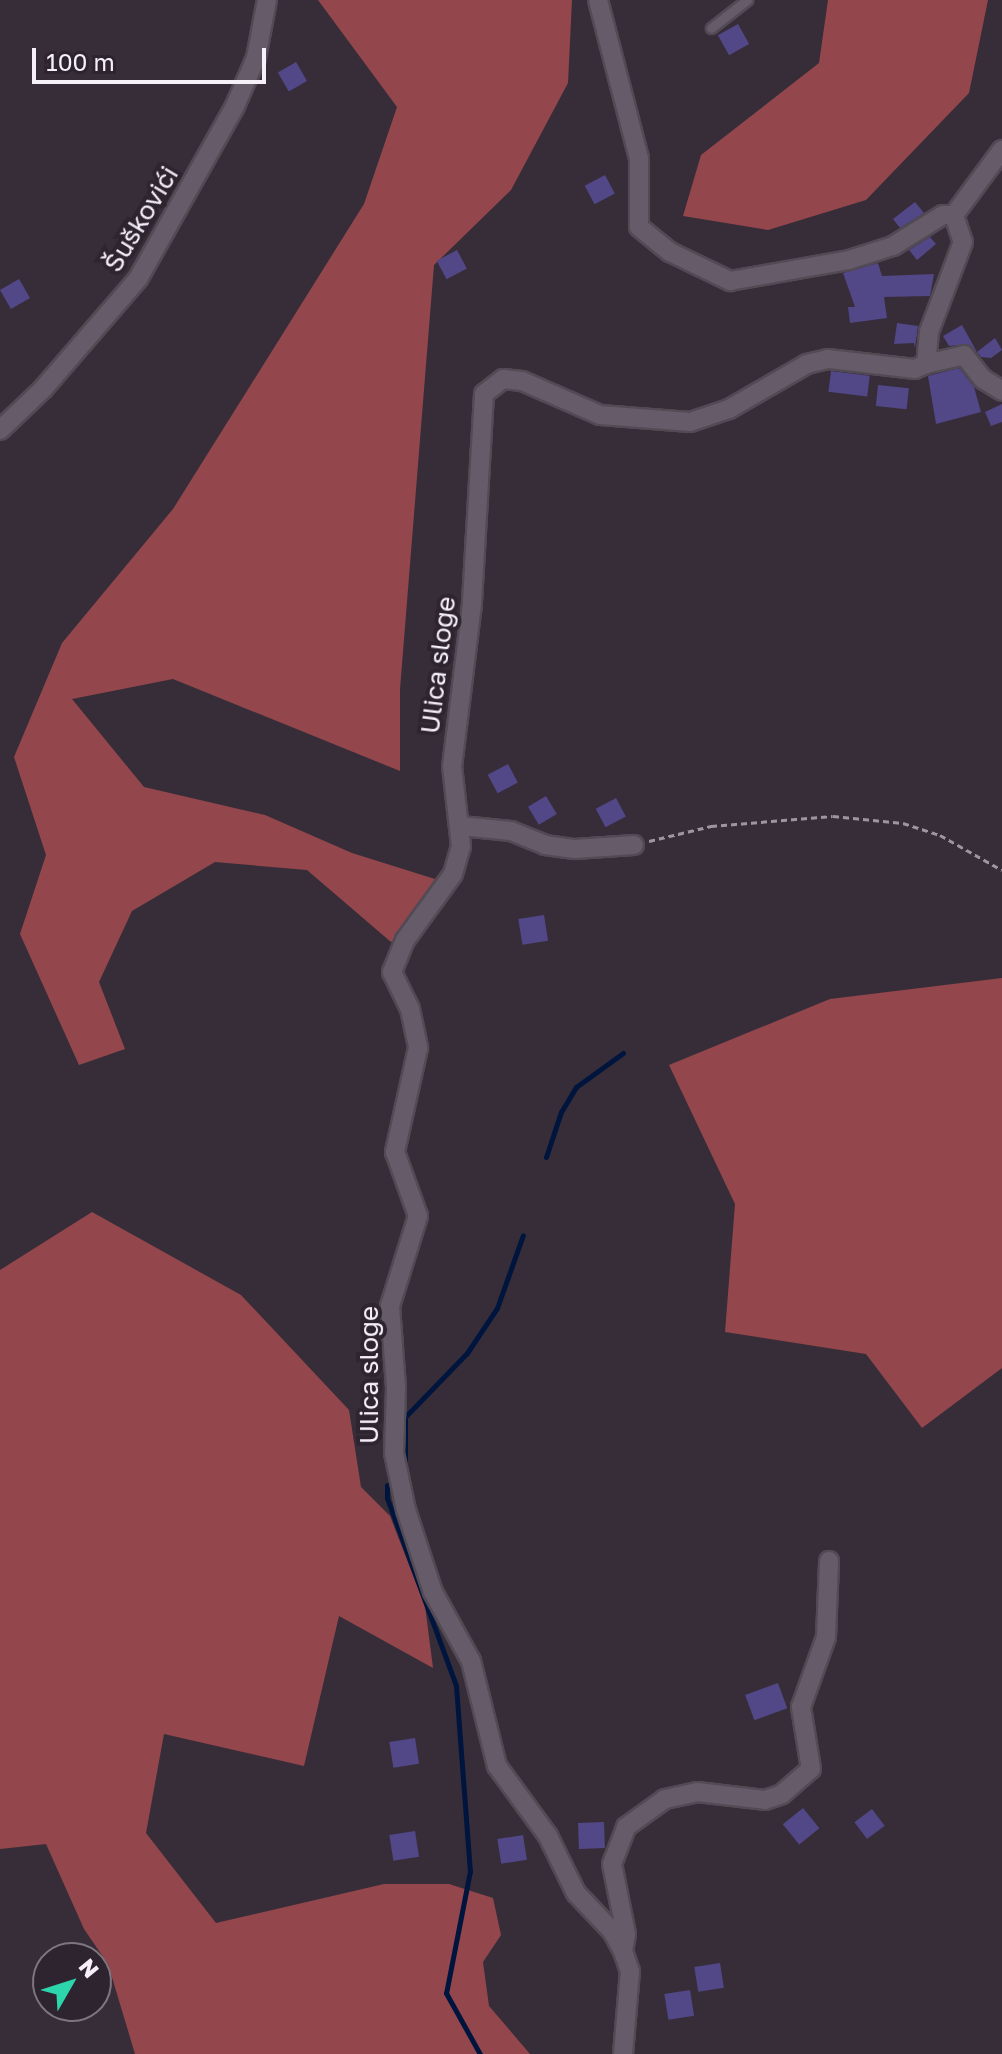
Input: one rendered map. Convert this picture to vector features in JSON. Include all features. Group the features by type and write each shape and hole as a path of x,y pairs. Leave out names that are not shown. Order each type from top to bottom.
{"street":[{"name":"Šuškovići","path":"0,430 43,389 138,279 235,106 256,58 267,0"},
{"path":"598,0 639,159 639,227 670,252 730,281 849,260 893,246 943,215 954,215"},
{"path":"954,215 1002,150"},
{"path":"954,215 963,242 929,332 926,364 964,355 983,379 1002,391"},
{"name":"Ulica sloge","path":"623,2054 630,1971 623,1951 612,1931 576,1893 548,1836 497,1766 471,1661 433,1592 394,1453 396,1387 390,1306 418,1216 395,1152 418,1048 410,1009 392,972 405,940 453,874 461,826 452,766 472,604 484,394 491,383 522,381 600,415 628,421 690,422 720,414 807,364 828,359 901,369 926,364"},
{"path":"461,826 487,826 575,849 634,845"},
{"path":"623,1951 626,1934 612,1864 626,1827 665,1799 697,1792 747,1800 774,1797 802,1781 811,1769 801,1707 826,1637 829,1561"}],"lane":[{"path":"711,28 747,0"}],"path":[{"path":"634,845 711,826 833,816 915,827 1002,870"}],"shaded area":[{"path":"318,0 572,0 568,83 511,190 434,265 400,689 400,771 173,679 72,699 144,787 265,815 352,853 454,885 391,942 307,870 215,862 132,911 99,982 125,1049 79,1065 20,934 46,855 14,757 62,643 173,509 364,204 397,107"},
{"path":"828,0 988,0 969,93 866,200 768,230 683,216 701,155 819,63"},
{"path":"1002,978 1002,1368 922,1428 866,1354 725,1332 735,1204 669,1065 830,999"},
{"path":"92,1212 241,1295 349,1410 361,1487 390,1516 425,1606 433,1668 339,1616 304,1766 164,1734 146,1833 216,1923 384,1884 449,1884 493,1898 501,1935 483,1962 489,2006 530,2054 135,2054 112,1977 112,1942 93,1942 84,1929 46,1844 0,1849 0,1270"}],"building":[{"path":"738,24 749,44 729,55 718,35"},
{"path":"296,62 307,81 289,92 278,72"},
{"path":"605,175 615,194 595,204 585,186"},
{"path":"915,202 924,213 900,228 893,219"},
{"path":"930,237 936,244 917,260 909,250"},
{"path":"457,250 467,269 447,279 437,261"},
{"path":"878,263 882,276 934,274 930,296 884,297 887,318 850,323 848,307 855,307 843,273"},
{"path":"19,279 30,298 11,309 0,290"},
{"path":"897,323 918,326 915,348 914,343 894,344"},
{"path":"962,325 977,352 967,344 949,346 943,336"},
{"path":"995,338 1002,350 991,358 981,357 977,352"},
{"path":"959,368 974,387 981,412 936,424 928,376"},
{"path":"831,371 870,376 867,397 828,392"},
{"path":"878,385 909,388 907,409 876,406"},
{"path":"1002,404 1002,422 991,426 985,412"},
{"path":"508,764 518,783 498,793 488,775"},
{"path":"546,796 557,814 539,825 528,807"},
{"path":"616,798 626,817 606,827 596,809"},
{"path":"544,915 548,941 522,945 518,919"},
{"path":"778,1683 787,1708 754,1720 745,1695"},
{"path":"415,1738 419,1764 393,1768 389,1742"},
{"path":"803,1808 819,1828 799,1845 783,1824"},
{"path":"872,1809 885,1826 867,1839 854,1822"},
{"path":"604,1822 605,1848 579,1849 578,1823"},
{"path":"415,1831 419,1857 393,1861 389,1835"},
{"path":"523,1835 527,1860 501,1864 497,1839"},
{"path":"720,1963 724,1988 698,1992 694,1967"},
{"path":"690,1990 694,2016 668,2020 664,1994"}],"waterway":[{"path":"546,1157 561,1112 576,1087 623,1053"},
{"path":"405,1466 405,1417 467,1353 497,1308 523,1235"},
{"path":"387,1485 387,1498 456,1686 470,1871 446,1993 480,2054"}]}
